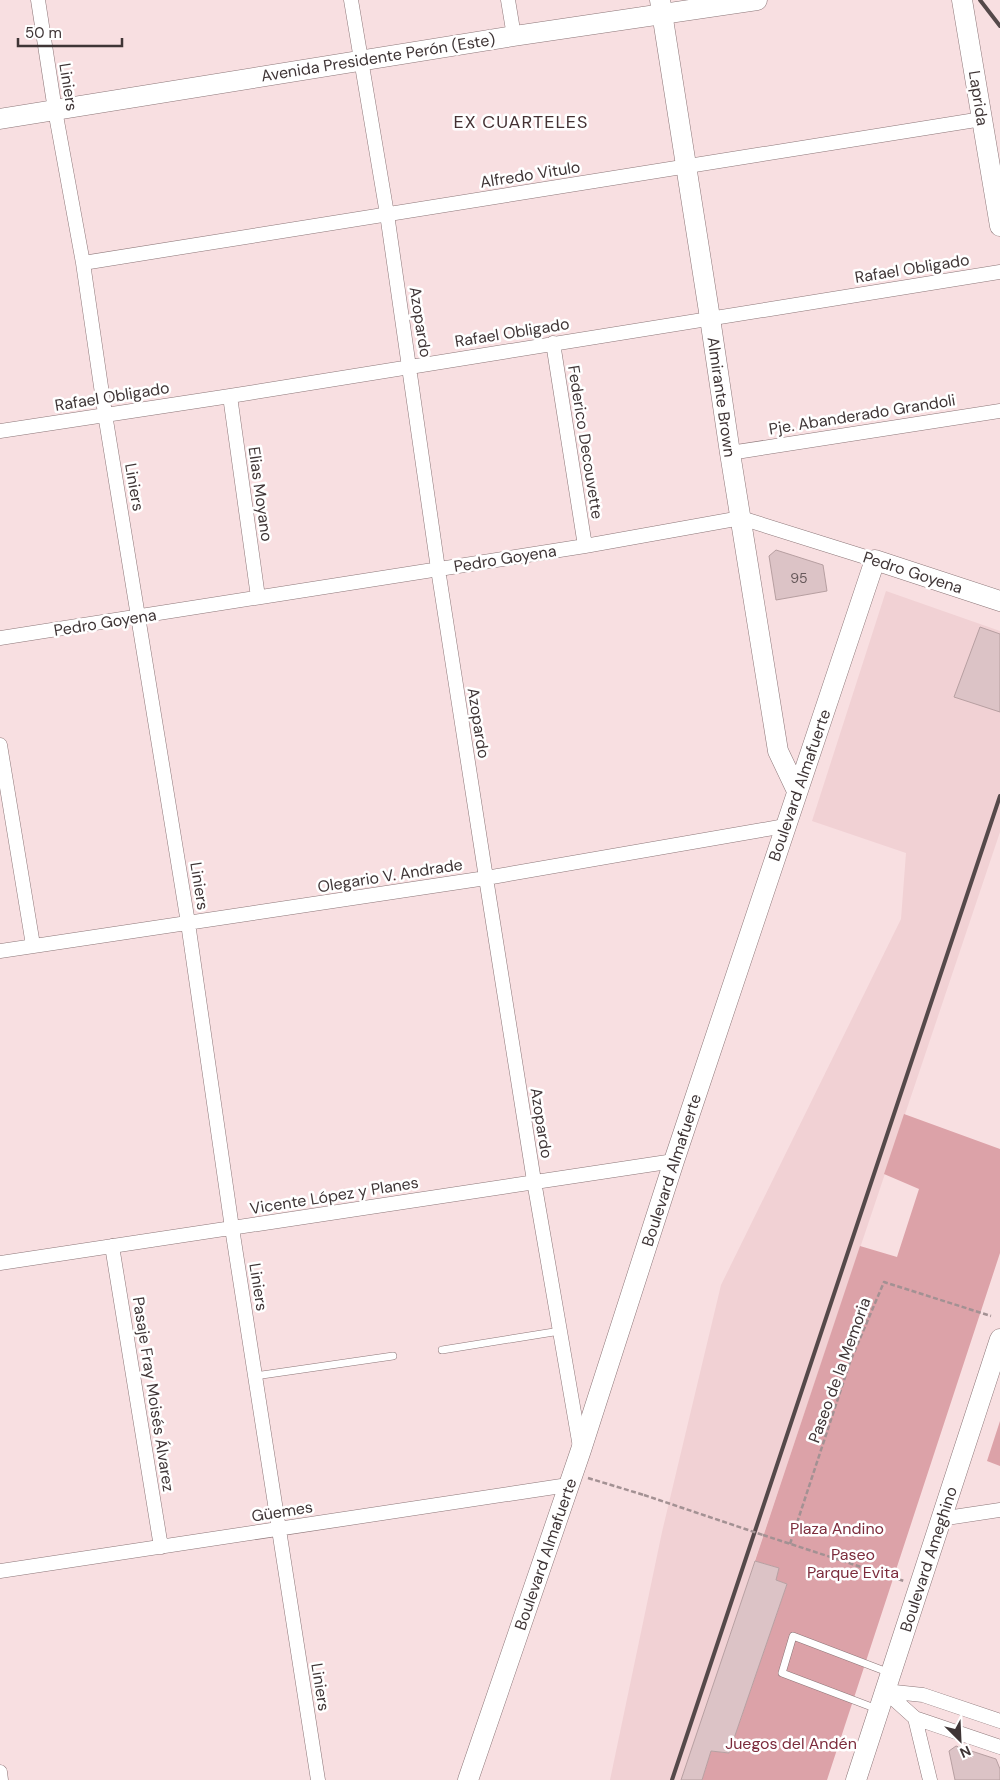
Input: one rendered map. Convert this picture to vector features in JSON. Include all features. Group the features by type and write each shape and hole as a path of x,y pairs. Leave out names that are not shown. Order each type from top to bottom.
{"main road":[{"name":"Avenida Presidente Perón (Este)","path":"0,119 514,36 661,7 757,0"},
{"name":"Laprida","path":"962,0 1000,226"},
{"name":"Almirante Brown","path":"661,7 778,751 797,791"},
{"name":"Pedro Goyena","path":"875,560 1000,601"},
{"name":"Boulevard Almafuerte","path":"468,1780 581,1450 674,1160 875,560"},
{"name":"Boulevard Ameghino","path":"856,1780 1000,1339"}],"street":[{"name":"Liniers","path":"38,0 188,923 232,1228 318,1780"},
{"name":"Azopardo","path":"351,0 388,214 438,569 534,1181 581,1450"},
{"path":"508,0 514,36"},
{"name":"Alfredo Vitulo","path":"82,263 982,119"},
{"name":"Rafael Obligado","path":"0,431 230,396 1000,272"},
{"name":"Federico Decouvette","path":"553,343 585,546"},
{"name":"Elias Moyano","path":"230,396 258,597"},
{"name":"Pje. Abanderado Grandoli","path":"730,453 1000,411"},
{"name":"Pedro Goyena","path":"0,638 585,546 741,518 875,560"},
{"path":"0,745 33,945"},
{"name":"Olegario V. Andrade","path":"0,951 486,878 785,826"},
{"name":"Vicente López y Planes","path":"0,1263 674,1160"},
{"name":"Pasaje Fray Moisés Álvarez","path":"112,1246 161,1547"},
{"name":"Güemes","path":"0,1572 280,1529 570,1479"},
{"path":"940,1519 1000,1510"},
{"path":"885,1692 915,1718 1000,1747"},
{"path":"885,1692 923,1695 1000,1721"},
{"path":"915,1718 930,1780"},
{"path":"0,1772 1,1780"}],"lane":[{"path":"442,1350 560,1331"},
{"path":"255,1376 393,1356"},
{"path":"793,1636 885,1692 782,1673 793,1636"}],"path":[{"name":"Paseo de la Memoria","path":"790,1544 850,1362 884,1282 991,1316"},
{"path":"570,1479 644,1495 919,1586"}],"shaded area":[{"path":"886,591 1000,631 1000,832 681,1780 610,1780 662,1532 721,1285 901,919 906,853 812,821"}],"green space":[{"name":"Plaza Andino","path":"904,1114 1000,1149 1000,1253 827,1780 702,1780 711,1751 729,1753 787,1584 776,1580 779,1568 755,1561 860,1246 897,1257 919,1189 884,1174"},
{"path":"1000,1421 1000,1466 987,1461"}],"building":[{"path":"776,550 823,565 827,591 776,600 769,556"},
{"path":"980,627 1000,634 1000,712 954,697"},
{"path":"755,1561 779,1568 776,1580 787,1584 729,1753 711,1751 702,1780 681,1780"},
{"path":"956,1746 996,1759 1000,1769 1000,1780 955,1780 949,1751"}],"railway":[{"path":"980,0 1000,26"},
{"path":"672,1780 1000,796"}],"district":[{"name":"EX CUARTELES","path":"521,122"}],"park label":[{"name":"Paseo Parque Evita","path":"853,1563"},
{"name":"Juegos del Andén","path":"791,1743"}]}
